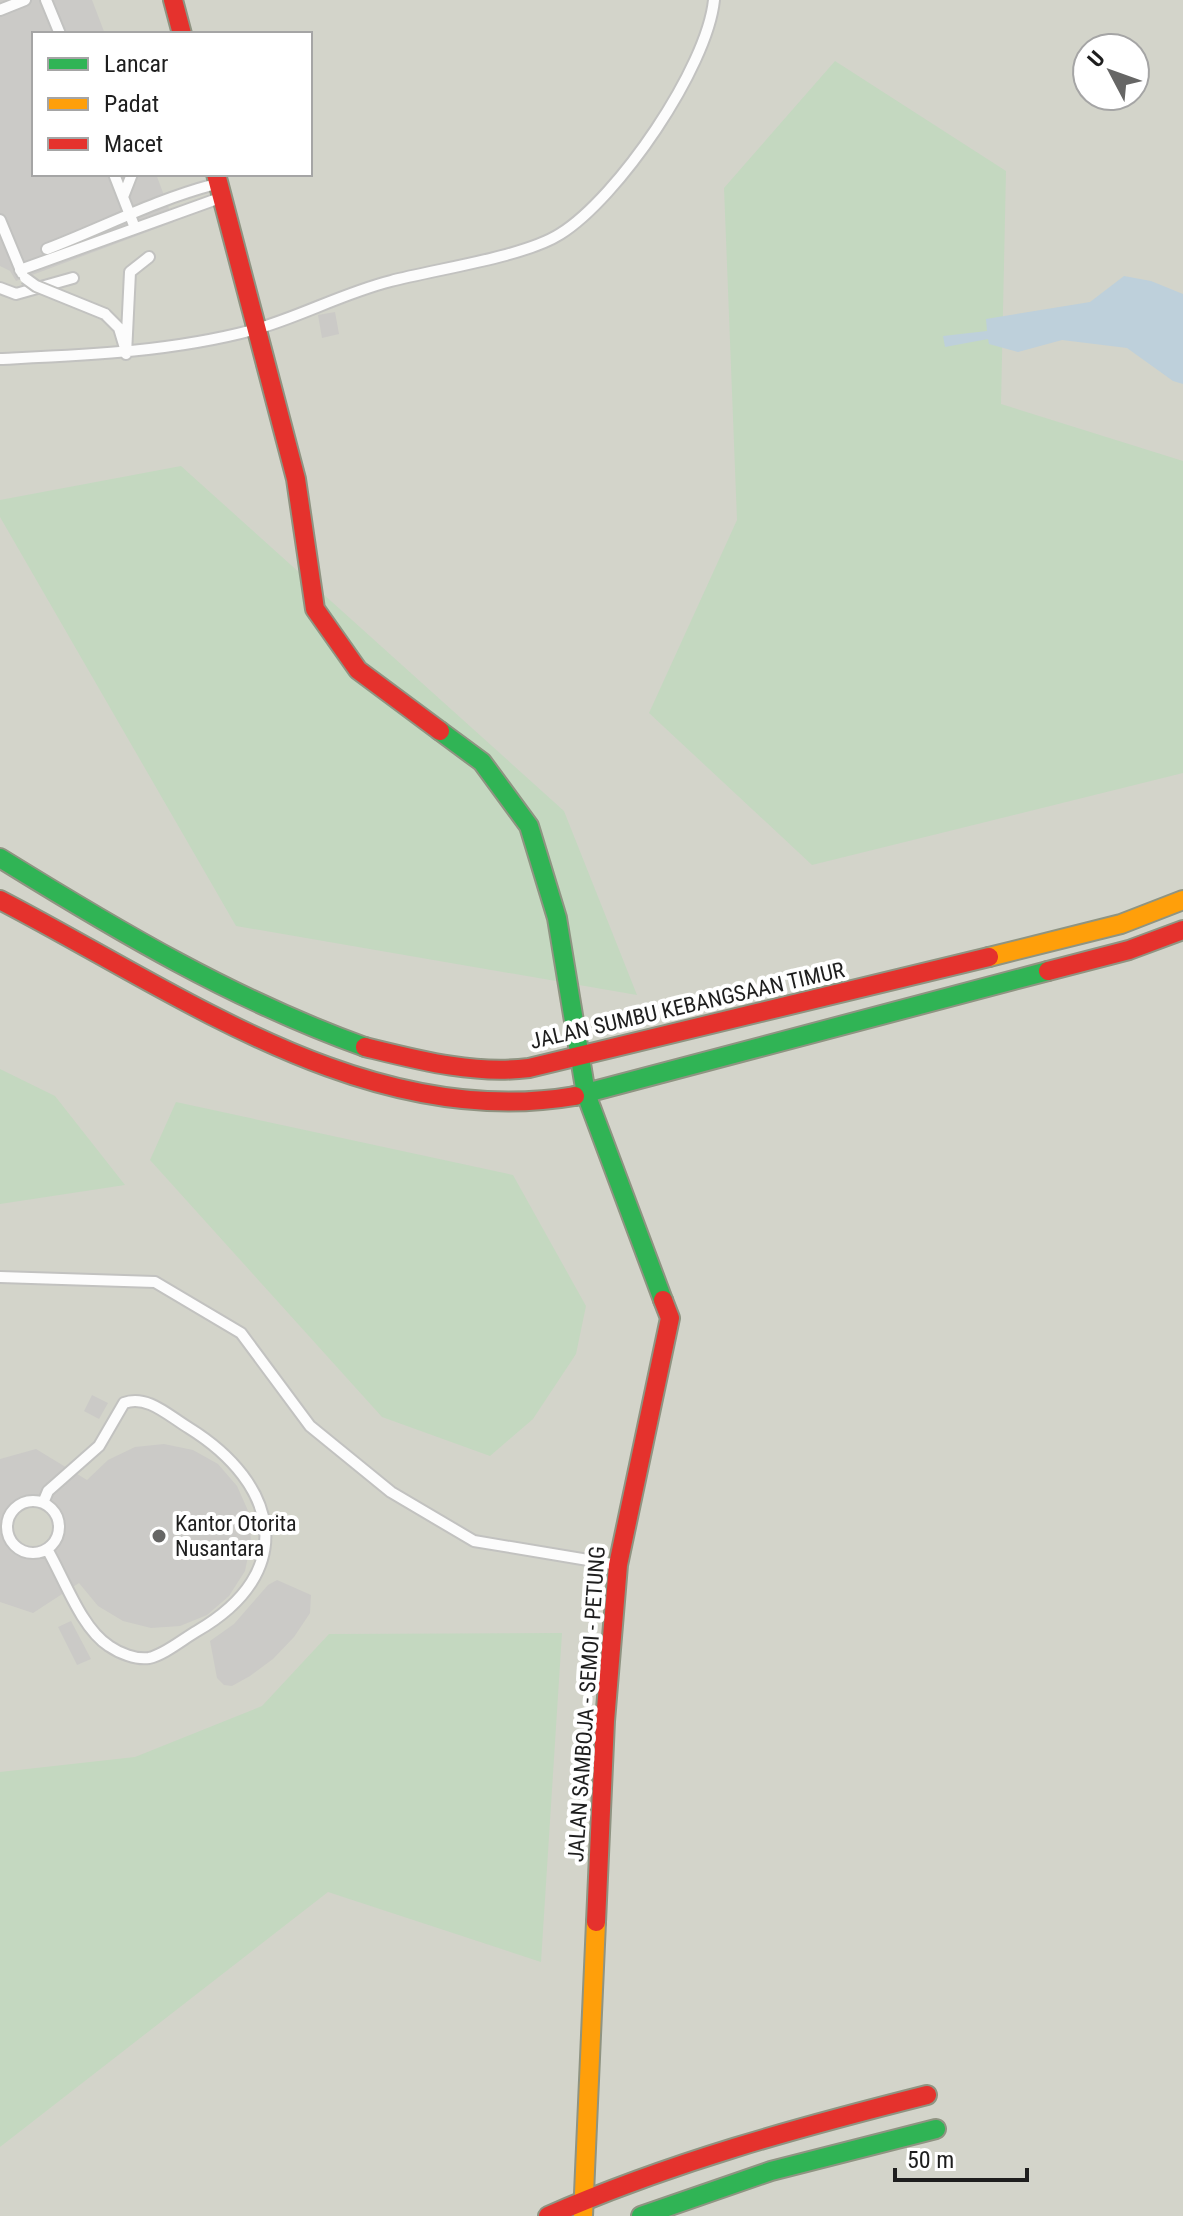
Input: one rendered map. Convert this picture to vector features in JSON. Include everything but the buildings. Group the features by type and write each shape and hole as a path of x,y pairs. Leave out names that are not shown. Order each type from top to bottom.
{"main road":[{"path":"173,0 181,32"},
{"name":"JALAN SAMBOJA - SEMOI - PETUNG","path":"214,189 296,479 315,609 358,670 482,762 529,826 557,918 586,1094 670,1318 618,1565 605,1721 583,2208"},
{"name":"JALAN SUMBU KEBANGSAAN TIMUR","path":"0,858 102,920 224,988 315,1030 371,1048 453,1067 499,1070 581,1058 1121,924 1183,900"},
{"path":"0,900 212,1012 304,1056 415,1092 498,1104 586,1094 1129,950 1183,930"},
{"path":"548,2216 583,2208 761,2137 927,2095"},
{"path":"641,2216 771,2171 936,2129"}],"lane":[{"path":"0,10 25,0"},
{"path":"46,0 59,32"},
{"path":"0,359 126,354 254,330 372,285 540,245 560,234 618,182 650,138 689,72 714,0"},
{"path":"115,176 135,228"},
{"path":"123,197 131,176"},
{"path":"47,249 109,226 129,213 214,189"},
{"path":"22,274 172,215 214,189"},
{"path":"0,220 22,274 36,286 105,314 119,328 126,354"},
{"path":"0,248 12,251"},
{"path":"126,354 130,272 149,257"},
{"path":"0,288 16,294 73,278"},
{"path":"0,1277 155,1282 241,1333 310,1426 391,1492 474,1541 618,1565"},
{"path":"43,1503 48,1491 99,1446 124,1403 145,1401 218,1446 253,1485 263,1511 265,1537 258,1571 242,1596 215,1620 150,1658 119,1651 88,1628 47,1549"},
{"path":"43,1503 54,1512 59,1525 56,1539 47,1549 33,1553 19,1550 9,1539 3,1525 19,1505 43,1503"}],"shaded area":[{"path":"0,0 1183,0 1183,2216 0,2216"}],"green space":[{"path":"835,61 1006,171 1001,404 1183,461 1183,773 812,865 649,713 737,520 724,188"},
{"path":"181,466 564,811 637,995 236,926 0,517 0,500"},
{"path":"0,1069 55,1096 125,1185 0,1204"},
{"path":"176,1102 513,1175 586,1306 576,1354 533,1419 490,1456 382,1417 150,1160"},
{"path":"562,1633 541,1962 328,1892 0,2147 0,1772 135,1757 262,1706 329,1634"}],"water":[{"path":"1124,276 1151,281 1183,294 1183,384 1173,381 1127,348 1062,340 1018,352 989,344 988,339 945,347 943,336 987,331 986,319 1090,302"}],"traffic: fast":[{"path":"440,731 482,762 529,826 557,918 586,1094 663,1300"},
{"path":"0,858 88,912 223,986 365,1047"},
{"path":"575,1096 1048,971"},
{"path":"641,2216 771,2171 936,2129"}],"traffic: slow":[{"path":"989,957 1121,924 1183,900"},
{"path":"583,2216 596,1922"}],"traffic: jam":[{"path":"173,0 181,32"},
{"path":"217,176 296,479 315,609 358,670 440,731"},
{"path":"0,900 204,1011 276,1046 348,1074 422,1093 498,1102 575,1096"},
{"path":"1048,971 1129,950 1183,930"},
{"path":"365,1047 467,1068 529,1068 989,957"},
{"path":"596,1922 605,1721 618,1565 670,1318 663,1300"},
{"path":"548,2216 688,2163 830,2120 927,2095"}],"place":[{"name":"Kantor Otorita Nusantara","path":"159,1536"}]}
